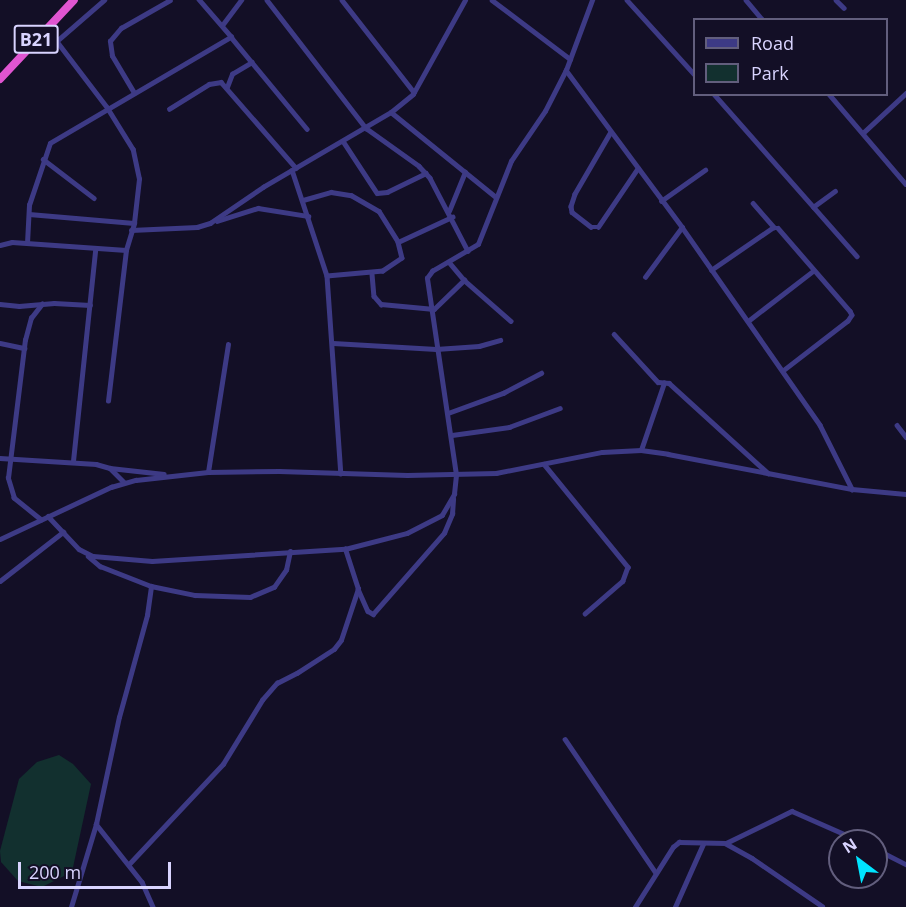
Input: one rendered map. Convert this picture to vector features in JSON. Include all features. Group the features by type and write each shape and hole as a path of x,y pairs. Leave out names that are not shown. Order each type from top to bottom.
{"highway":[{"name":"B21","path":"0,79 74,0"}],"street":[{"path":"58,40 104,0"},
{"path":"134,93 109,51 110,41 121,28 170,0"},
{"path":"199,0 222,24 307,129"},
{"path":"222,24 241,0"},
{"path":"267,0 366,128 426,173 452,217 468,251"},
{"path":"342,0 414,92"},
{"path":"208,223 391,112 414,92 465,0"},
{"path":"492,0 570,59"},
{"path":"345,549 358,589 368,611 373,614 444,533 452,514 456,475 452,435 436,349 427,278 432,271 478,244 511,161 545,111 566,70 592,0"},
{"path":"627,0 693,73"},
{"path":"746,0 761,18"},
{"path":"836,0 844,8"},
{"path":"46,28 58,40 107,108 125,136 137,164 139,189 134,223 126,250 108,401"},
{"path":"27,243 29,205 50,143 231,37"},
{"path":"227,87 232,74 252,63"},
{"path":"566,70 681,227 820,424 852,489"},
{"path":"170,109 209,84 219,82 227,87 294,169 327,276 341,474"},
{"path":"864,132 906,93"},
{"path":"716,96 857,256"},
{"path":"831,96 864,132 906,184"},
{"path":"391,112 496,197"},
{"path":"611,132 575,194 571,206 572,212 591,227 598,227 638,168"},
{"path":"344,141 377,193 387,192 426,173"},
{"path":"43,159 94,198"},
{"path":"661,201 705,170"},
{"path":"448,211 465,172"},
{"path":"813,207 835,190"},
{"path":"303,200 331,192 351,195 379,210 398,242 402,254 399,262 372,274 327,276"},
{"path":"753,203 774,227 781,230 852,315 783,370"},
{"path":"131,230 197,227 258,208 308,216"},
{"path":"29,214 134,223"},
{"path":"398,242 452,217"},
{"path":"645,277 681,227"},
{"path":"711,270 774,227"},
{"path":"0,245 9,242 96,250 126,250"},
{"path":"72,461 96,250"},
{"path":"449,262 464,280 511,321"},
{"path":"748,321 813,271"},
{"path":"372,274 374,296 381,304 430,308 438,307 464,280"},
{"path":"0,304 90,305"},
{"path":"41,520 19,504 11,494 8,485 8,458 24,348 31,318 42,304"},
{"path":"23,306 31,318"},
{"path":"614,334 658,382 669,383 768,473"},
{"path":"333,343 436,349 479,346 500,340"},
{"path":"0,343 24,348"},
{"path":"208,472 228,345"},
{"path":"331,357 341,474"},
{"path":"448,413 503,393 541,373"},
{"path":"642,450 664,383"},
{"path":"452,435 509,427 560,408"},
{"path":"897,425 906,437"},
{"path":"0,539 124,482 170,475 279,471 341,474 495,473 602,452 642,450 852,489 906,494"},
{"path":"0,458 72,461 170,475"},
{"path":"544,464 628,567 623,581 585,614"},
{"path":"110,468 124,482"},
{"path":"80,549 93,556 106,559 152,561 345,549 407,533 434,521 442,515 454,494"},
{"path":"48,516 100,566 151,586 195,595 257,595 274,587 281,579 290,551"},
{"path":"0,581 63,532"},
{"path":"71,907 96,825 117,727 147,615 151,586"},
{"path":"129,864 223,764 262,700 277,683 334,649 341,640 358,589"},
{"path":"565,739 656,873"},
{"path":"635,907 676,843 725,843 789,811 800,812 835,829"},
{"path":"96,825 142,882 153,907"},
{"path":"725,843 752,858 822,907"},
{"path":"675,907 703,844"},
{"path":"888,855 906,864"}],"green space":[{"path":"59,755 73,764 91,784 72,872 42,887 18,881 1,862 0,851 19,779 37,762"}]}
